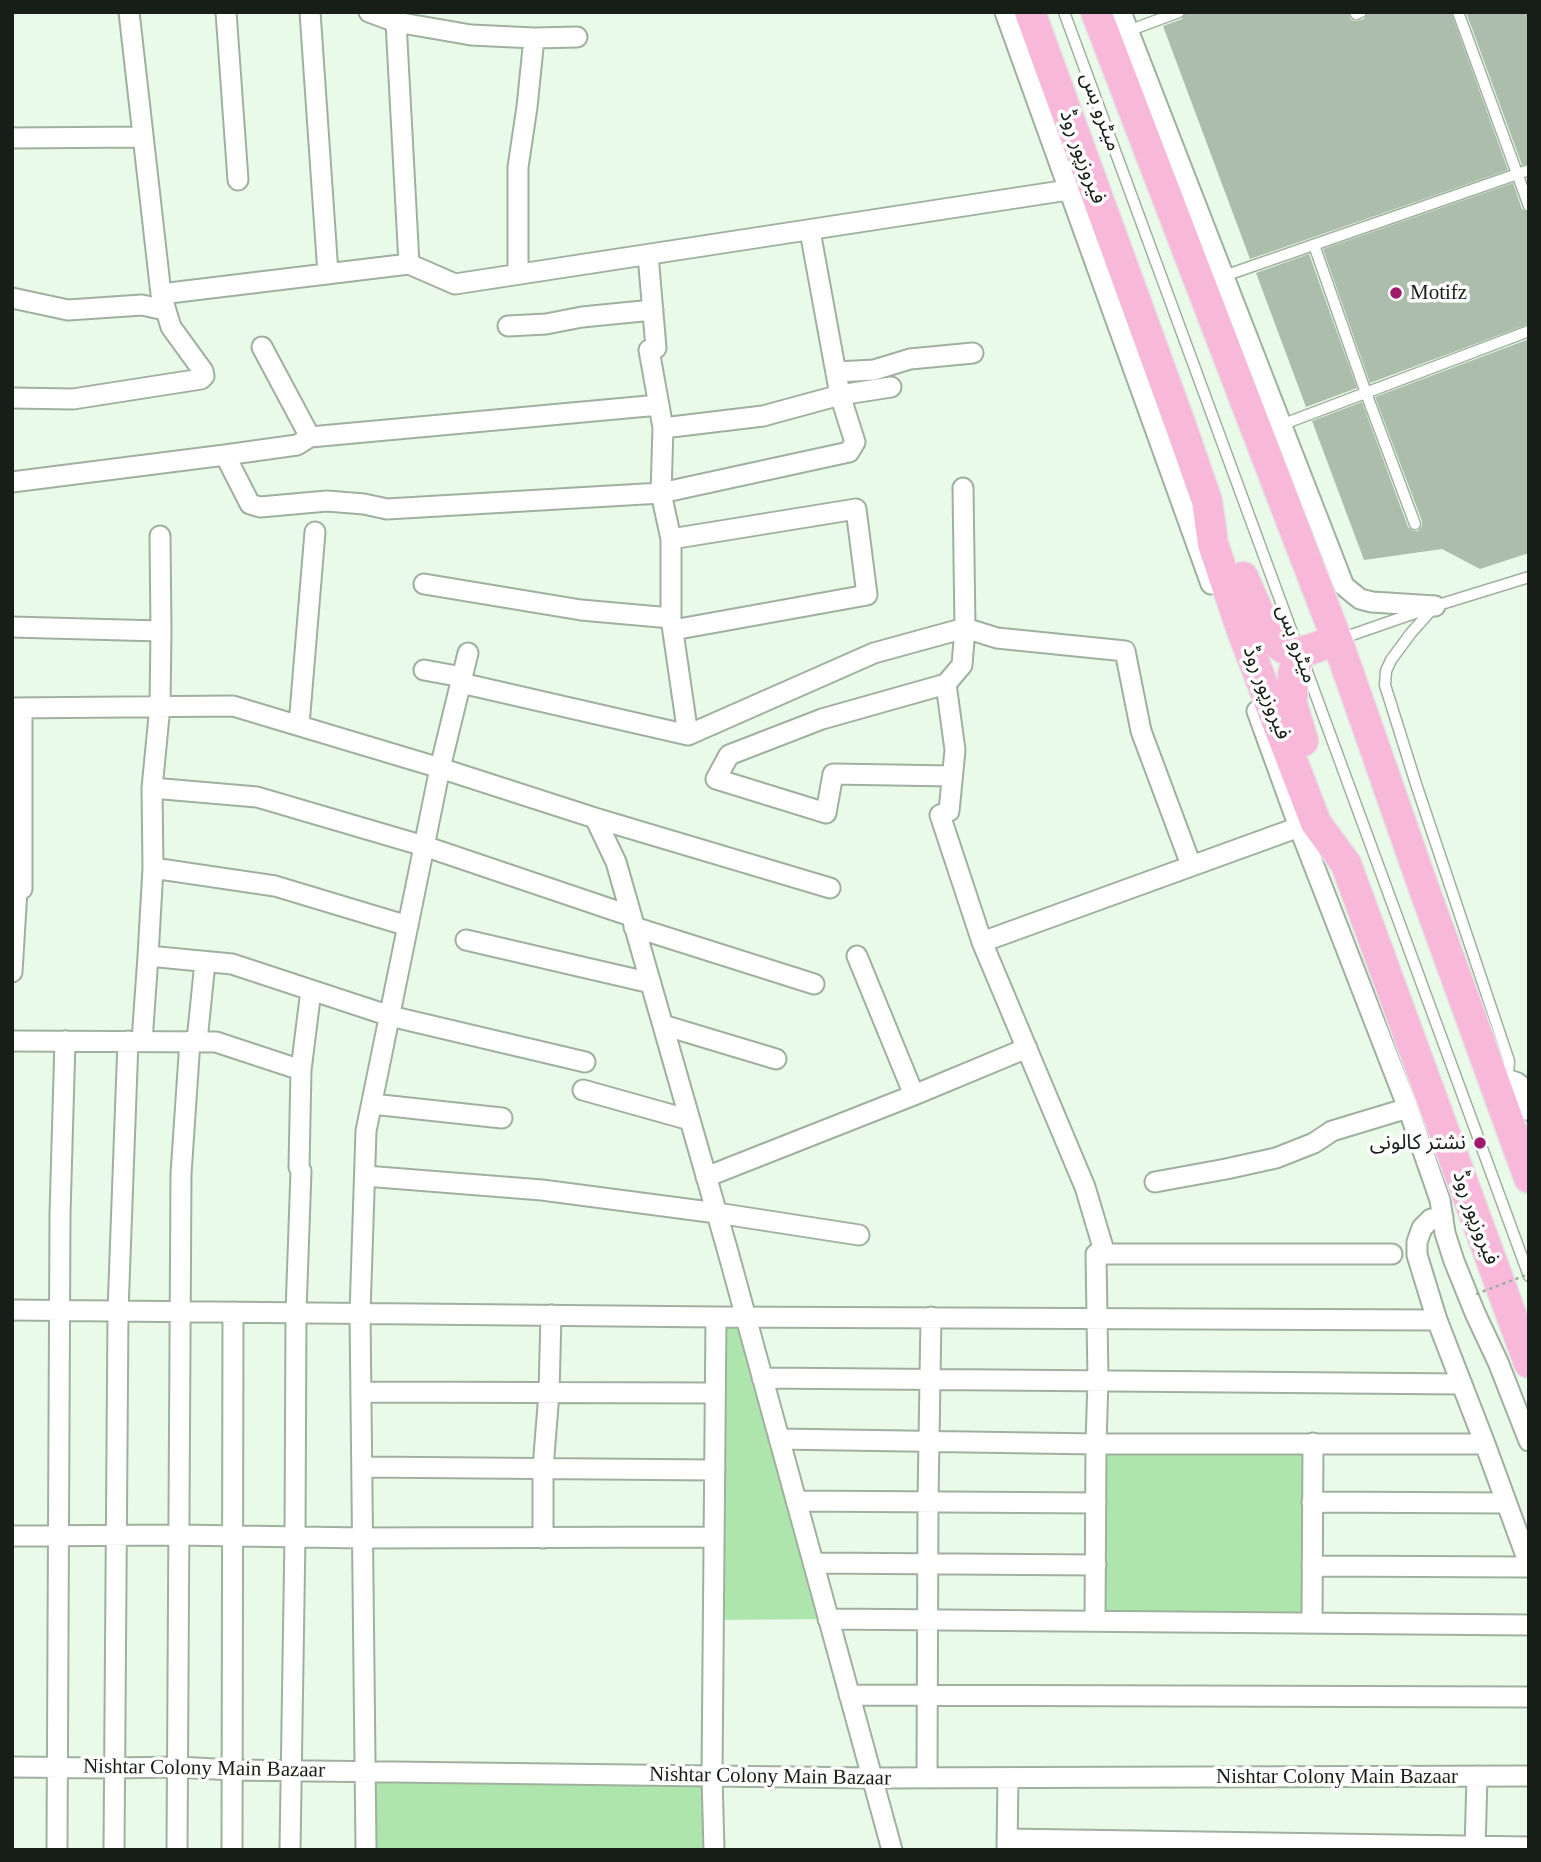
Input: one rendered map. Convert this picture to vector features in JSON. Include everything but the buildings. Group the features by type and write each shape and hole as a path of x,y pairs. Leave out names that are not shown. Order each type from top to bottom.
{"main road":[{"name":"فیروزپور روڈ","path":"1030,12 1163,413 1206,501 1213,544 1241,628 1316,823 1346,864 1389,1022 1529,1363"},
{"path":"1096,12 1305,522 1337,640 1529,1178"},
{"path":"1206,501 1227,538 1268,634 1275,642 1285,649 1300,653 1337,640"},
{"path":"1300,653 1293,674 1293,713 1346,864"}],"street":[{"path":"12,398 73,399 201,379 204,376 171,327 163,302 129,12"},
{"path":"226,12 238,180"},
{"path":"310,12 328,274"},
{"path":"369,12 396,22 471,35 577,37"},
{"path":"1005,12 1068,190 1163,413 1300,827 1389,1022 1408,1108 1440,1200 1446,1233 1465,1288 1529,1441"},
{"path":"396,22 409,264"},
{"path":"1124,22 1281,425 1305,522 1344,586 1360,599 1436,606"},
{"path":"518,274 518,167 534,38"},
{"path":"12,138 143,137"},
{"path":"12,298 68,310 142,305 328,274 409,264 455,284 1068,190"},
{"path":"225,455 250,504 260,507 327,501 387,509 661,493 849,452 855,442 840,395 810,231"},
{"path":"648,255 656,348 649,351 663,428 661,493 671,539 672,624 688,735"},
{"path":"508,326 546,324 583,317 653,310"},
{"path":"262,347 310,437"},
{"path":"836,372 874,370 910,359 973,352"},
{"path":"663,428 763,416 840,395 891,387"},
{"path":"12,482 225,455 297,444 310,437 659,405"},
{"path":"952,776 833,774 827,813 716,779 729,755 822,719 946,684 962,665 965,628 963,488"},
{"path":"424,584 672,624 867,595 856,509 671,539"},
{"path":"299,726 315,531"},
{"path":"114,1850 118,1311 135,1041 148,956 153,868 152,788 160,706 160,536"},
{"path":"12,627 161,631"},
{"path":"424,670 688,735 874,653 965,628 997,638 1125,651 1141,731 1191,865"},
{"path":"366,1850 360,1313 366,1131 440,768 468,653"},
{"path":"946,684 955,750 949,811 940,815 982,942 1085,1187 1105,1254"},
{"path":"12,972 17,890 22,889 17,708 233,705 830,888"},
{"path":"152,788 257,797 424,846 814,984"},
{"path":"595,818 616,862 717,1213 891,1850"},
{"path":"982,942 1300,827"},
{"path":"153,868 275,886 408,926"},
{"path":"466,940 650,983"},
{"path":"148,956 232,964 390,1016 585,1062"},
{"path":"857,956 914,1096"},
{"path":"177,1850 181,1174 193,1041 205,962"},
{"path":"290,1850 301,1070 311,990"},
{"path":"663,1025 776,1059"},
{"path":"12,1041 216,1042 301,1070"},
{"path":"57,1850 60,1214 65,1041"},
{"path":"706,1177 914,1096 1027,1048"},
{"path":"1495,1083 1507,1082 1516,1085 1521,1089 1529,1108"},
{"path":"583,1090 690,1120"},
{"path":"372,1104 502,1118"},
{"path":"1155,1182 1276,1158 1314,1143 1332,1131 1408,1108"},
{"path":"365,1176 542,1190 859,1235"},
{"path":"1312,1566 1529,1565 1437,1320 1417,1255 1417,1242 1422,1228 1431,1219 1443,1217"},
{"path":"1095,1621 1098,1380 1096,1254 1392,1254"},
{"path":"12,1310 1437,1320"},
{"path":"232,1850 233,1312"},
{"path":"543,1538 543,1468 549,1393 551,1314"},
{"path":"714,1850 712,1776 716,1317"},
{"path":"927,1778 931,1317"},
{"path":"762,1378 1462,1384"},
{"path":"361,1392 715,1393"},
{"path":"779,1439 1096,1444 1485,1444"},
{"path":"1312,1443 1312,1623"},
{"path":"362,1467 715,1469"},
{"path":"796,1501 1096,1503"},
{"path":"1312,1502 1506,1503"},
{"path":"12,1536 714,1538"},
{"path":"813,1563 1096,1565"},
{"path":"828,1619 1529,1625"},
{"path":"849,1695 1529,1697"},
{"name":"Nishtar Colony Main Bazaar","path":"12,1767 178,1767 291,1771 871,1778 1529,1776"},
{"path":"1475,1849 1477,1776"},
{"path":"1007,1778 1007,1844 1475,1849 1529,1847"}],"lane":[{"name":"میٹرو بس","path":"1064,12 1529,1275"},
{"path":"1124,22 1179,12"},
{"path":"1355,12 1362,12"},
{"path":"1458,12 1529,206"},
{"path":"1224,276 1529,170"},
{"path":"1314,245 1415,524"},
{"path":"1281,425 1529,331"},
{"path":"1337,640 1529,577"},
{"path":"1436,606 1391,660 1386,671 1385,685 1509,1061 1508,1073 1495,1083"}],"path":[{"path":"1476,1294 1529,1275"}],"green space":[{"path":"716,1317 746,1317 828,1619 713,1620"},
{"path":"1313,1443 1312,1623 1095,1621 1096,1444"},
{"path":"365,1771 712,1776 714,1850 366,1850"}],"place":[{"name":"Motifz","path":"1396,293"},
{"name":"نشتر کالونی","path":"1480,1143"}]}
